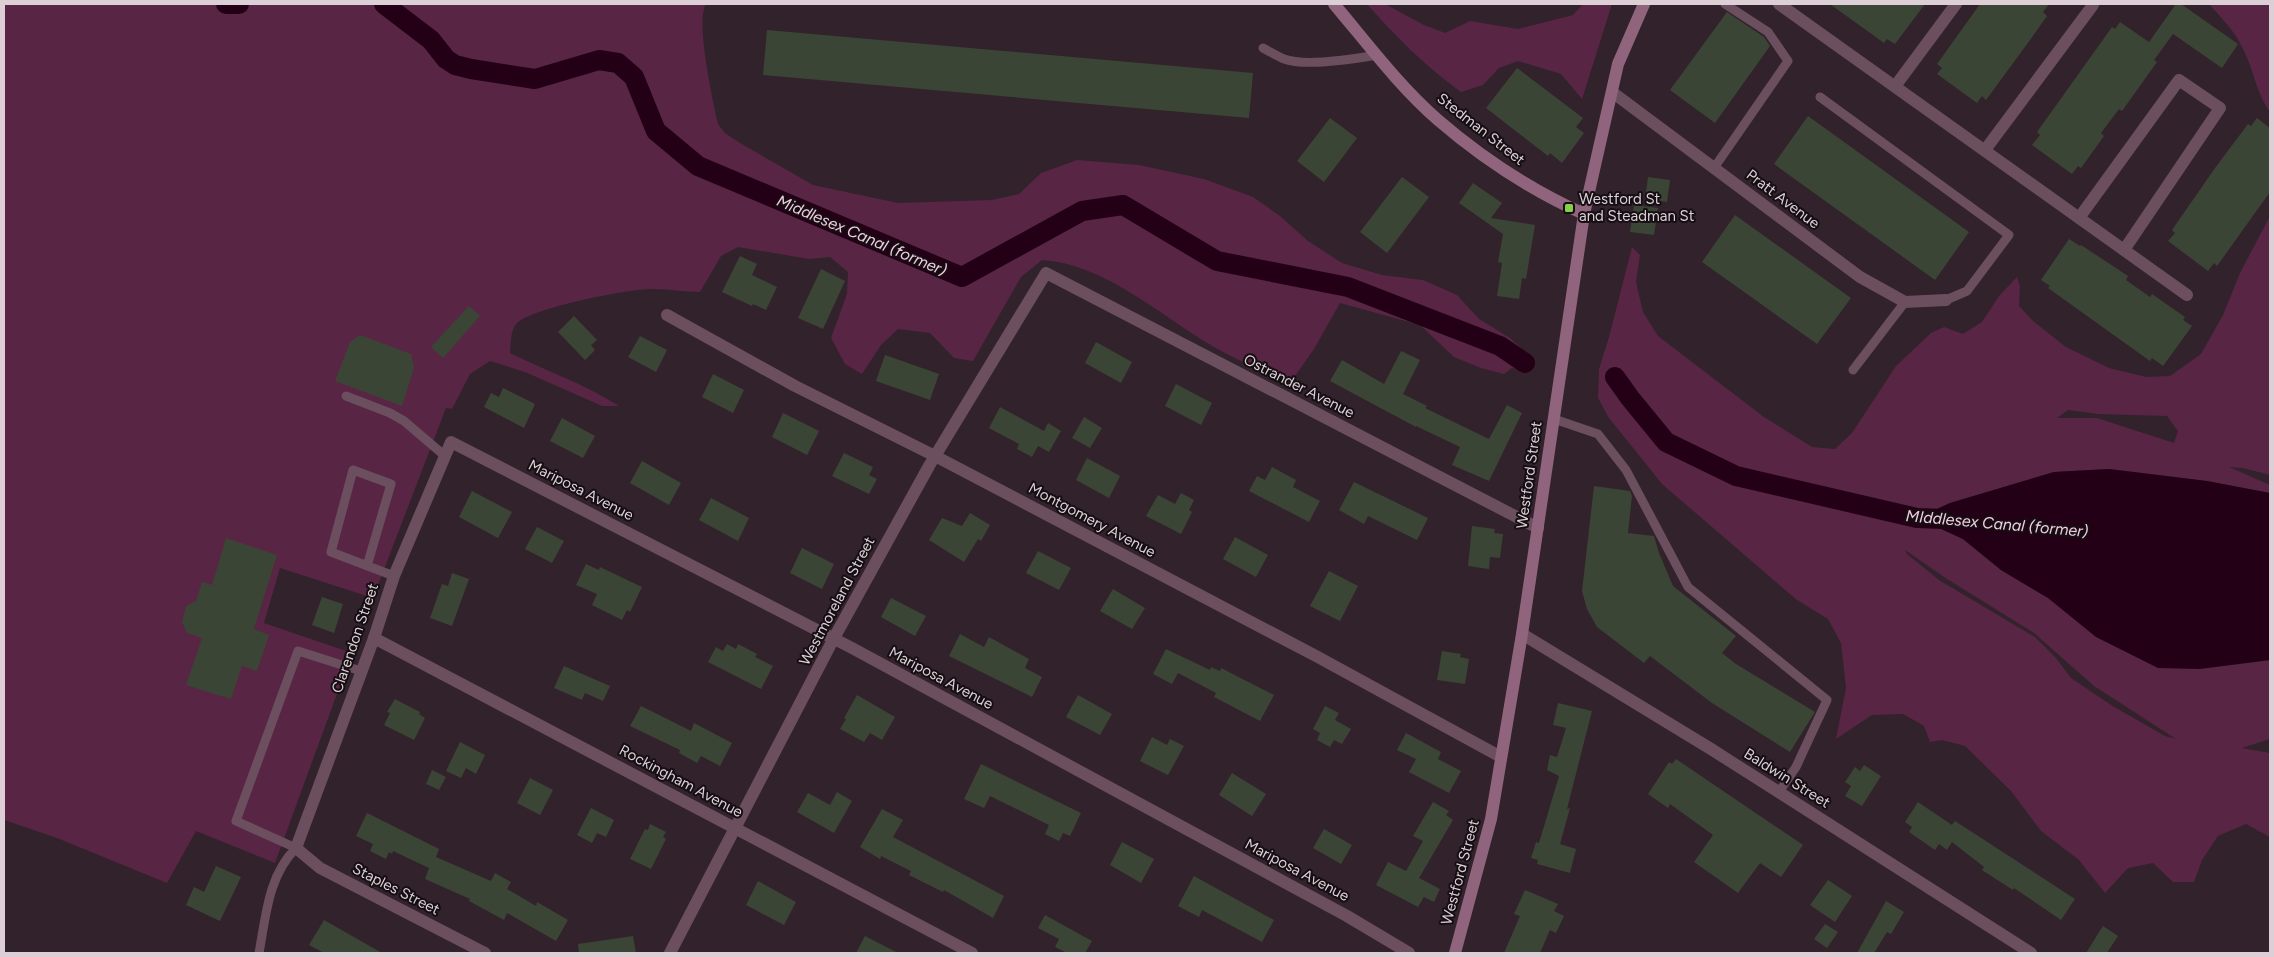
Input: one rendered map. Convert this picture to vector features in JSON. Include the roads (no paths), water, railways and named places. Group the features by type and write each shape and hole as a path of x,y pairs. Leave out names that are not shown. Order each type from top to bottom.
{"main road":[{"name":"Stedman Street","path":"1334,4 1377,55 1437,119 1498,167 1548,198 1584,214"},
{"name":"Westford Street","path":"1455,953 1491,819 1522,634 1584,214 1618,64 1644,4"}],"street":[{"path":"1779,4 1896,85 2187,295"},
{"path":"1896,85 1956,4"},
{"path":"1985,150 2093,5"},
{"path":"2079,218 2179,80 2220,108 2124,250"},
{"name":"Pratt Avenue","path":"1612,92 1860,277 1905,302"},
{"name":"Westmoreland Street","path":"670,953 834,638 935,456 1046,273"},
{"name":"Ostrander Avenue","path":"1046,273 1538,528"},
{"path":"1905,302 1946,300"},
{"name":"Montgomery Avenue","path":"667,315 796,386 935,456 1307,651 1501,758"},
{"name":"Clarendon Street","path":"296,848 374,638 394,576 451,442"},
{"name":"Mariposa Avenue","path":"451,442 834,638 1347,916 1409,953"},
{"name":"Baldwin Street","path":"1522,634 1779,792 2031,953"},
{"name":"Rockingham Avenue","path":"374,638 972,953"},
{"name":"Staples Street","path":"296,848 320,868 485,953"}],"lane":[{"path":"1714,168 1788,60 1768,32 1725,4"},
{"path":"1263,48 1285,60 1299,62 1349,60 1377,55"},
{"path":"1820,96 2009,235 1967,291 1946,300"},
{"path":"1853,370 1905,302"},
{"path":"346,396 390,412 404,421 445,456"},
{"path":"1554,419 1598,434 1626,470 1688,587 1827,700 1796,766 1779,792"},
{"path":"367,566 390,484 353,470 331,552 367,566 394,576"},
{"path":"259,953 274,878 285,858 296,848 236,821 239,812 298,651 361,670"}],"water":[{"path":"2109,469 2207,481 2270,493 2270,660 2199,669 2158,668 2096,637 2048,598 2001,570 1963,539 1917,518 1950,503 2054,472"}],"waterway":[{"name":"Middlesex Canal (former)","path":"226,4 239,4"},
{"name":"Middlesex Canal (former)","path":"384,4 431,40 446,59 455,65 535,79 599,60 618,63 634,77 656,131 698,166 962,277 1082,211 1123,205 1217,261 1348,287 1500,346 1525,363"},
{"name":"MIddlesex Canal (former)","path":"1615,377 1666,442 1736,476 1917,518 1944,519"}],"place":[{"name":"Westford St and Steadman St","path":"1569,208"}]}
